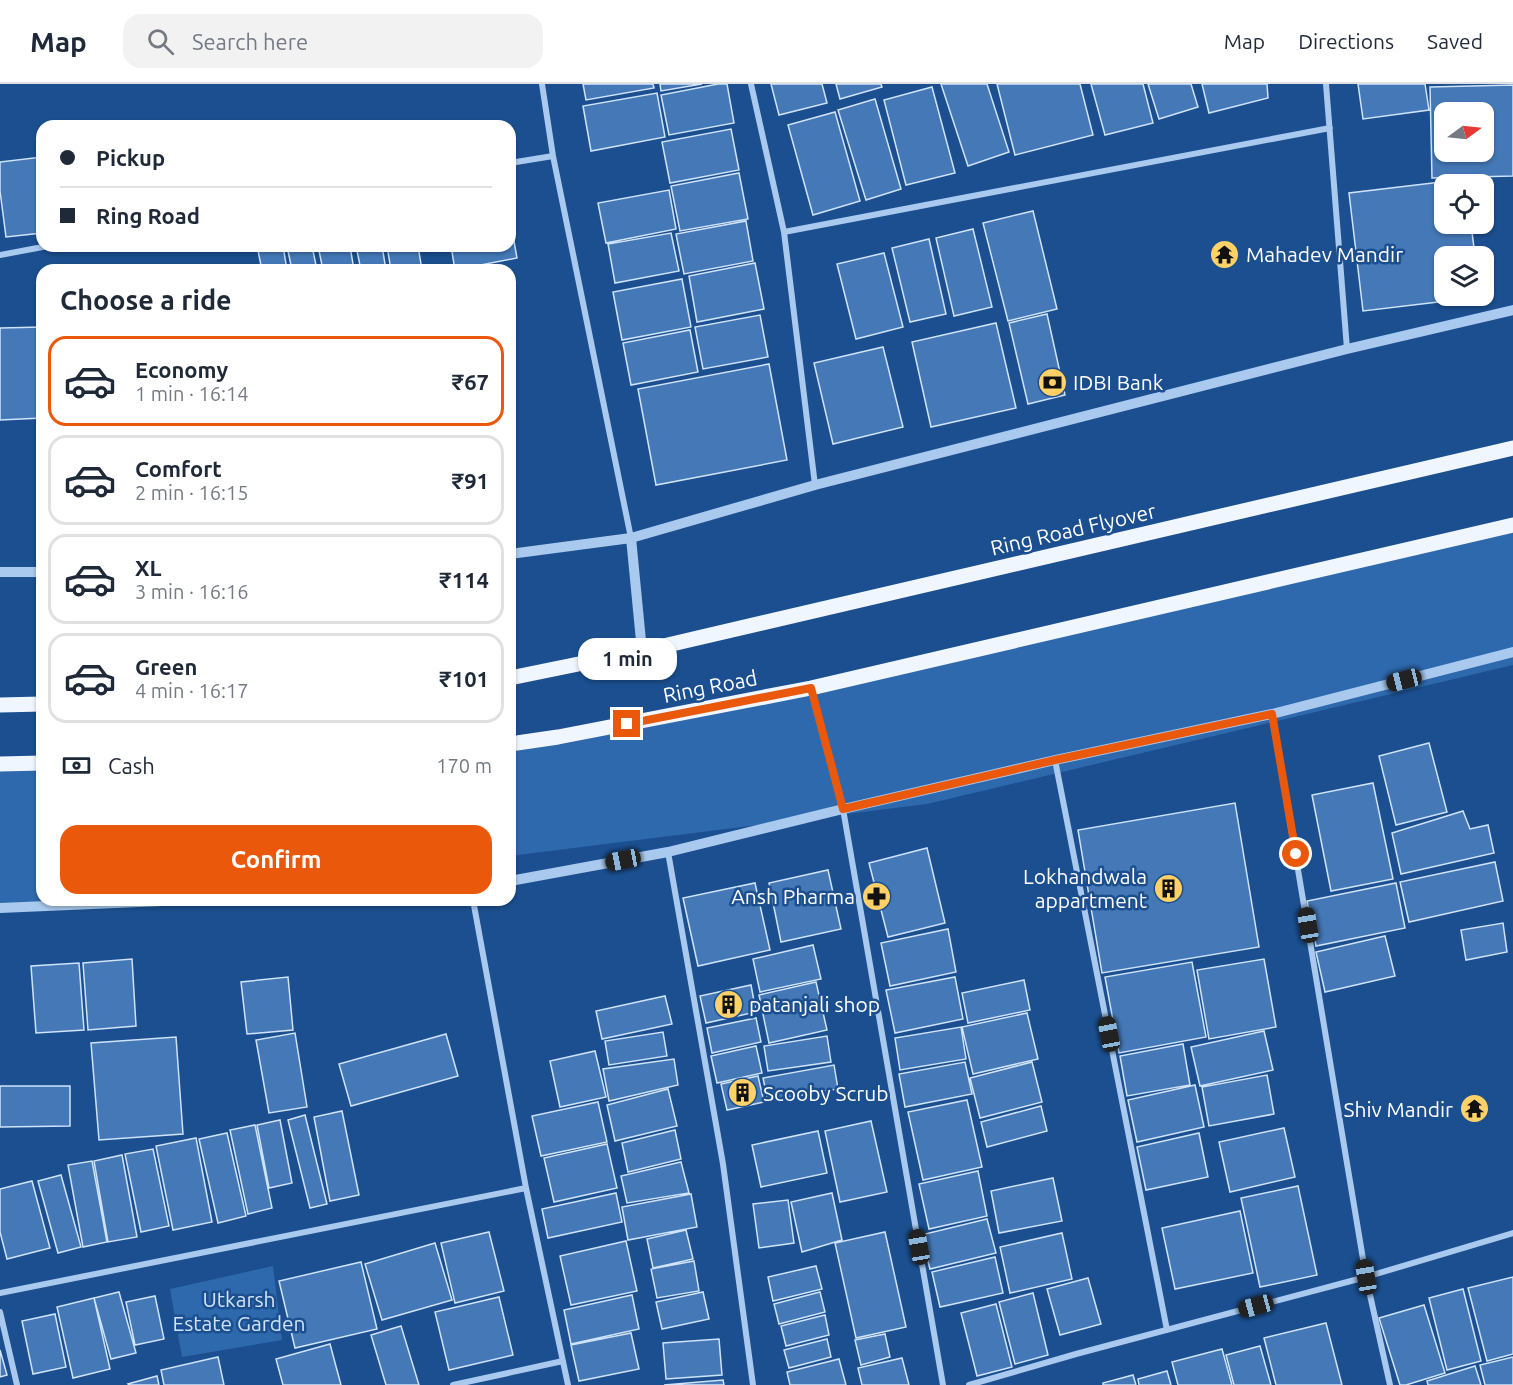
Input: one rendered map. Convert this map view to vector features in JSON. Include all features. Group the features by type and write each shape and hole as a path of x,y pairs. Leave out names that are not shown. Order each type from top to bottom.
{"main road":[{"name":"Ring Road Flyover","path":"642,651 1513,448"},
{"path":"811,688 1513,525"},
{"path":"516,677 642,651"},
{"name":"Ring Road","path":"516,743 811,688"},
{"path":"0,705 36,704"},
{"path":"0,764 36,763"}],"street":[{"path":"542,84 553,156 631,538 642,651"},
{"path":"751,84 784,232 815,485"},
{"path":"1326,84 1347,348"},
{"path":"784,232 1329,128"},
{"path":"516,162 553,156"},
{"path":"0,255 36,248"},
{"path":"516,553 631,538 815,485 1347,348 1513,310"},
{"path":"0,572 36,572"},
{"path":"516,880 668,852 1055,760 1272,714 1513,652"},
{"path":"811,688 843,809 942,1385"},
{"path":"1272,714 1366,1277 1390,1385"},
{"path":"1055,760 1167,1330"},
{"path":"668,852 723,1164 753,1385"},
{"path":"0,908 46,906"},
{"path":"474,906 526,1188 568,1385"},
{"path":"0,1293 526,1188"},
{"path":"969,1385 1366,1277 1513,1233"},
{"path":"0,1312 17,1385"},
{"path":"453,1385 563,1361"}],"green space":[{"path":"1513,518 1513,665 927,804 516,855 516,739 558,737 1199,598"},
{"path":"36,756 36,902 0,905 0,758"},
{"name":"Utkarsh Estate Garden","path":"273,1266 282,1340 182,1357 170,1289"}],"building":[{"path":"583,84 653,84 654,88 586,100"},
{"path":"660,84 702,84 661,91"},
{"path":"727,84 734,123 669,135 661,95"},
{"path":"771,84 822,84 827,103 779,115"},
{"path":"836,84 881,84 882,87 840,99"},
{"path":"941,84 987,84 1009,152 968,166"},
{"path":"997,84 1080,84 1093,135 1015,155"},
{"path":"1091,84 1143,84 1153,123 1105,135"},
{"path":"1148,84 1191,84 1198,107 1159,119"},
{"path":"1202,84 1267,84 1268,98 1209,113"},
{"path":"1358,84 1425,84 1429,110 1363,119"},
{"path":"1513,85 1513,176 1434,174 1432,178 1430,87"},
{"path":"932,87 955,173 906,185 884,100"},
{"path":"657,93 665,137 591,151 583,106"},
{"path":"875,99 901,189 866,200 838,110"},
{"path":"835,112 860,201 813,215 788,125"},
{"path":"731,129 739,170 670,183 662,142"},
{"path":"36,158 36,234 6,237 0,191 0,162"},
{"path":"739,173 748,219 680,231 671,186"},
{"path":"1434,183 1434,234 1472,234 1474,246 1434,246 1434,303 1363,311 1349,193"},
{"path":"669,190 676,229 606,243 598,203"},
{"path":"1033,211 1057,309 1008,321 983,223"},
{"path":"746,221 753,261 684,274 676,234"},
{"path":"973,229 992,307 954,316 936,238"},
{"path":"671,233 679,271 615,283 608,244"},
{"path":"929,239 946,314 910,322 892,248"},
{"path":"258,252 284,252 286,264 261,264"},
{"path":"288,252 313,252 316,264 291,264"},
{"path":"319,252 351,252 353,264 322,264"},
{"path":"357,252 383,252 385,264 360,264"},
{"path":"388,252 419,252 421,264 390,264"},
{"path":"452,252 516,252 517,258 486,264 454,264"},
{"path":"884,253 903,327 856,339 837,264"},
{"path":"755,263 764,309 697,322 689,276"},
{"path":"682,279 691,327 622,340 613,292"},
{"path":"1047,314 1065,395 1028,404 1009,323"},
{"path":"760,315 768,357 703,369 695,327"},
{"path":"996,323 1016,408 931,427 912,342"},
{"path":"36,327 36,418 0,420 0,328"},
{"path":"690,330 698,372 631,385 623,343"},
{"path":"883,347 903,427 833,444 814,363"},
{"path":"769,364 787,460 656,485 638,389"},
{"path":"1429,743 1447,812 1396,825 1379,756"},
{"path":"1373,783 1393,879 1331,891 1312,795"},
{"name":"Lokhandwala appartment","path":"1235,803 1259,947 1102,973 1078,830"},
{"path":"1463,811 1470,829 1488,825 1494,853 1401,874 1392,833"},
{"path":"927,848 945,923 888,937 869,863"},
{"path":"1495,862 1503,901 1409,922 1400,882"},
{"path":"828,870 841,929 781,942 769,883"},
{"path":"755,883 770,950 698,966 683,898"},
{"path":"1396,883 1405,928 1316,946 1307,901"},
{"path":"1503,923 1507,952 1466,960 1461,930"},
{"path":"948,929 956,972 890,986 881,943"},
{"path":"1385,936 1395,976 1325,992 1316,952"},
{"path":"813,945 821,979 760,992 753,959"},
{"path":"132,959 136,1026 88,1030 83,963"},
{"path":"1264,959 1276,1027 1209,1039 1197,970"},
{"path":"1192,962 1206,1037 1119,1053 1105,977"},
{"path":"79,963 84,1030 36,1033 31,966"},
{"path":"288,977 293,1030 247,1034 241,982"},
{"path":"955,977 963,1019 895,1033 886,990"},
{"path":"1024,980 1030,1010 968,1023 962,993"},
{"path":"816,982 827,1030 769,1043 759,995"},
{"name":"patanjali shop","path":"751,985 756,1012 706,1023 700,996"},
{"path":"665,996 672,1024 602,1039 596,1011"},
{"path":"1027,1013 1038,1059 973,1074 962,1027"},
{"path":"756,1018 761,1042 712,1053 707,1028"},
{"path":"961,1027 966,1059 900,1070 895,1038"},
{"path":"1264,1031 1273,1070 1200,1086 1191,1047"},
{"path":"663,1032 667,1056 609,1065 605,1041"},
{"path":"295,1033 307,1107 269,1113 256,1040"},
{"path":"446,1034 458,1076 351,1106 339,1064"},
{"path":"827,1036 831,1062 768,1071 764,1046"},
{"path":"176,1037 183,1134 99,1140 91,1043"},
{"path":"1183,1044 1190,1085 1127,1096 1120,1056"},
{"path":"756,1046 762,1073 717,1083 711,1056"},
{"path":"595,1051 606,1097 560,1107 550,1061"},
{"path":"674,1059 678,1085 609,1101 603,1069"},
{"path":"965,1062 972,1094 905,1107 899,1074"},
{"path":"1032,1062 1042,1102 980,1118 970,1078"},
{"path":"834,1065 838,1089 768,1101 763,1078"},
{"path":"1267,1075 1274,1114 1209,1126 1202,1087"},
{"name":"Scooby Scrub","path":"758,1076 764,1102 727,1110 721,1084"},
{"path":"1195,1085 1204,1127 1137,1142 1128,1100"},
{"path":"0,1086 70,1086 70,1126 0,1127"},
{"path":"668,1089 677,1126 615,1141 607,1105"},
{"path":"967,1100 982,1167 923,1180 908,1112"},
{"path":"598,1102 607,1142 541,1156 532,1116"},
{"path":"1041,1106 1047,1131 987,1147 981,1122"},
{"path":"342,1111 359,1195 330,1201 314,1117"},
{"path":"305,1115 327,1204 310,1208 288,1120"},
{"path":"280,1120 292,1183 269,1188 257,1125"},
{"path":"871,1121 887,1192 840,1202 825,1131"},
{"path":"255,1125 272,1208 248,1214 230,1130"},
{"path":"1284,1128 1295,1177 1230,1192 1219,1142"},
{"path":"675,1130 681,1159 628,1172 622,1143"},
{"path":"818,1131 827,1173 761,1187 752,1145"},
{"path":"227,1133 246,1216 218,1223 199,1139"},
{"path":"1199,1133 1208,1177 1146,1190 1137,1147"},
{"path":"196,1138 212,1222 173,1230 156,1146"},
{"path":"607,1144 617,1188 554,1202 544,1158"},
{"path":"153,1149 169,1226 141,1232 125,1154"},
{"path":"122,1155 137,1237 108,1242 94,1161"},
{"path":"92,1161 107,1242 83,1247 68,1165"},
{"path":"681,1162 689,1193 627,1203 621,1176"},
{"path":"978,1171 987,1216 929,1229 919,1184"},
{"path":"61,1175 81,1247 58,1253 38,1181"},
{"path":"1053,1178 1062,1221 999,1233 991,1191"},
{"path":"32,1181 50,1248 7,1259 0,1232 0,1189"},
{"path":"1298,1186 1317,1275 1260,1287 1241,1198"},
{"path":"616,1193 622,1222 548,1238 542,1209"},
{"path":"832,1193 842,1240 802,1252 791,1202"},
{"path":"691,1194 697,1227 628,1240 622,1207"},
{"path":"788,1200 794,1243 759,1248 753,1204"},
{"path":"1240,1211 1253,1273 1175,1289 1162,1228"},
{"path":"987,1219 996,1253 930,1269 921,1235"},
{"path":"686,1230 693,1259 653,1268 647,1239"},
{"path":"489,1232 504,1291 455,1303 441,1243"},
{"path":"885,1232 906,1327 856,1338 835,1243"},
{"path":"1062,1233 1072,1279 1010,1293 1000,1247"},
{"path":"626,1241 637,1291 571,1305 560,1256"},
{"path":"435,1243 452,1300 382,1320 365,1264"},
{"path":"995,1257 1003,1293 940,1307 932,1272"},
{"path":"694,1261 699,1291 657,1298 651,1269"},
{"path":"361,1262 377,1329 295,1348 279,1281"},
{"path":"816,1266 822,1289 773,1301 768,1277"},
{"path":"1513,1277 1513,1354 1487,1361 1468,1288"},
{"path":"1088,1278 1101,1324 1060,1335 1047,1289"},
{"path":"1463,1289 1481,1361 1447,1370 1429,1298"},
{"path":"119,1292 136,1353 111,1359 94,1298"},
{"path":"703,1292 709,1319 662,1329 656,1302"},
{"path":"820,1292 825,1312 779,1324 774,1304"},
{"path":"1033,1293 1048,1355 1015,1364 999,1302"},
{"path":"632,1295 639,1329 571,1344 564,1310"},
{"path":"155,1296 164,1339 135,1345 126,1302"},
{"path":"499,1297 513,1355 449,1370 435,1312"},
{"path":"94,1298 110,1369 73,1378 57,1307"},
{"path":"996,1304 1012,1367 977,1376 961,1313"},
{"path":"1424,1305 1445,1373 1400,1385 1379,1318"},
{"path":"55,1314 66,1367 33,1374 22,1321"},
{"path":"825,1315 829,1335 786,1346 781,1326"},
{"path":"1326,1323 1342,1385 1276,1385 1264,1338"},
{"path":"401,1326 419,1385 386,1385 371,1335"},
{"path":"631,1333 639,1369 579,1381 571,1345"},
{"path":"885,1334 890,1357 861,1365 855,1340"},
{"path":"719,1339 722,1375 666,1379 663,1343"},
{"path":"827,1339 831,1357 789,1368 784,1350"},
{"path":"330,1344 341,1385 283,1385 276,1359"},
{"path":"1260,1346 1271,1385 1234,1385 1226,1355"},
{"path":"1222,1349 1232,1385 1178,1385 1172,1362"},
{"path":"0,1350 7,1375 0,1377"},
{"path":"218,1357 224,1385 164,1385 161,1370"},
{"path":"1513,1357 1513,1385 1485,1385 1480,1365"},
{"path":"902,1358 909,1385 862,1385 858,1368"},
{"path":"839,1359 846,1385 790,1385 787,1372"},
{"path":"1475,1366 1481,1385 1428,1385 1427,1381"},
{"path":"1167,1371 1171,1385 1139,1385 1138,1379"},
{"path":"1133,1375 1136,1385 1103,1385 1103,1383"},
{"path":"157,1376 159,1385 128,1384"},
{"path":"723,1380 724,1385 664,1385"}],"place":[{"name":"Mahadev Mandir","path":"1225,254"},
{"name":"IDBI Bank","path":"1052,382"},
{"name":"Lokhandwala appartment","path":"1168,888"},
{"name":"Ansh Pharma","path":"876,896"},
{"name":"patanjali shop","path":"728,1004"},
{"name":"Scooby Scrub","path":"742,1093"},
{"name":"Shiv Mandir","path":"1474,1109"}],"route":[{"path":"627,724 811,688 843,809 1055,760 1272,714 1296,854"}]}
